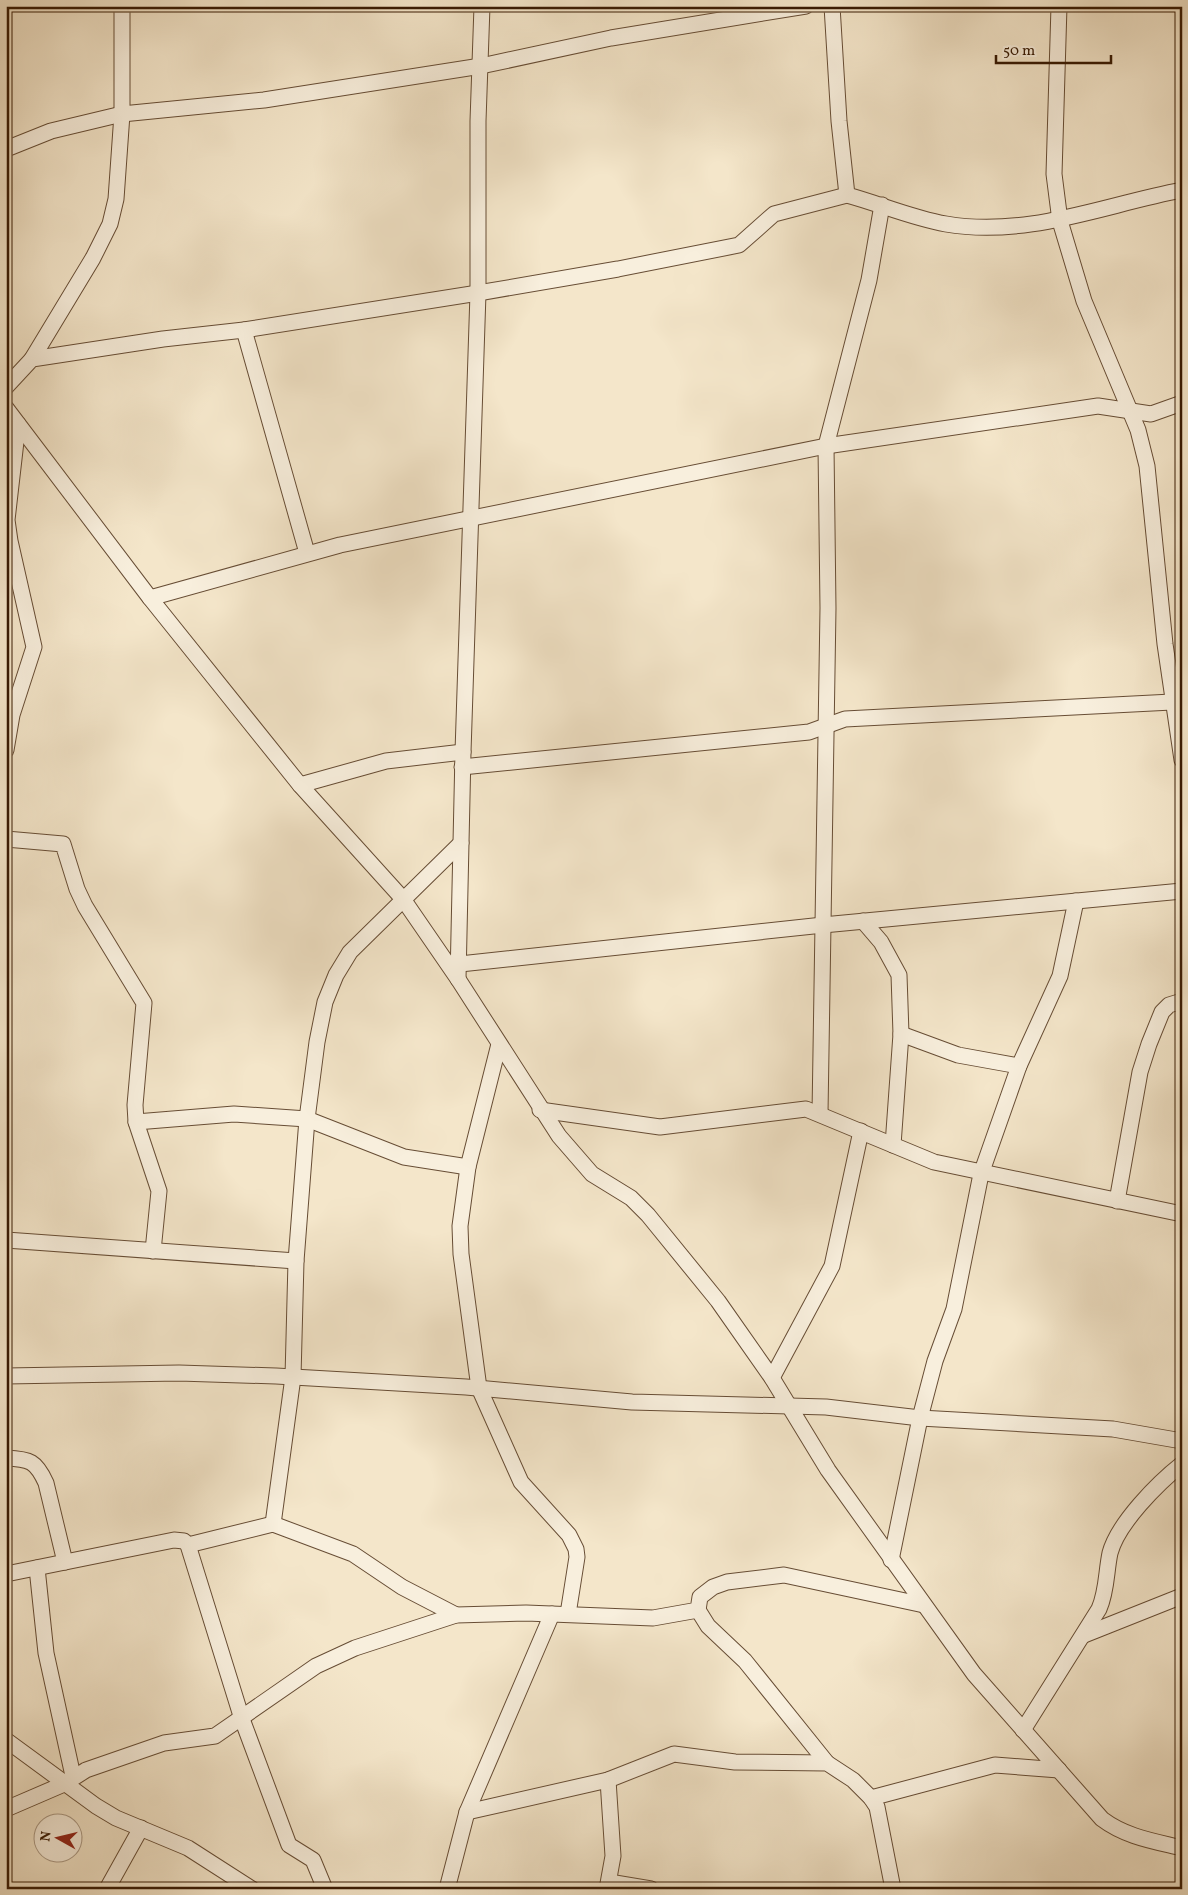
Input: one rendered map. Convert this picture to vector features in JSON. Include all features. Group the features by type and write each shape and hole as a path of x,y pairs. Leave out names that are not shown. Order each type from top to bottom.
{"street":[{"path":"6,387 32,359 93,258 110,224 116,200 122,114 122,6"},
{"path":"459,971 462,768 478,293 482,6"},
{"path":"6,149 51,131 122,114 264,100 481,66 611,38 806,6"},
{"path":"832,6 839,121 847,195"},
{"path":"1059,6 1054,174 1060,221 1084,301 1130,410 1147,466 1172,702 1179,727 1182,760"},
{"path":"32,359 163,339 244,330 478,293 618,269 740,245 774,214 847,195 918,218 947,224 986,228 1060,221 1139,198 1182,190"},
{"path":"820,1114 828,608 826,446 869,280 882,205"},
{"path":"244,330 307,553"},
{"path":"150,598 307,553 826,446 1098,406 1151,414 1182,402"},
{"path":"6,408 150,598 300,785 404,899 459,971 499,1044 558,1136 592,1174 631,1198 648,1215 718,1301 772,1378 828,1470 974,1674 1102,1819 1115,1829 1129,1835 1182,1848"},
{"path":"6,750 12,715 34,647 7,520 18,424"},
{"path":"462,768 809,732 845,718 1172,702"},
{"path":"300,785 386,761 463,752"},
{"path":"6,839 63,844 77,889 85,906 144,1003 135,1105 136,1122 159,1191 153,1251"},
{"path":"273,1524 294,1377 296,1261 307,1119 317,1042 325,1002 336,975 350,952 461,843"},
{"path":"459,971 823,925 1182,891"},
{"path":"891,1560 920,1418 935,1361 954,1310 981,1174 1019,1066 1060,976 1076,901"},
{"path":"863,921 881,942 899,975 901,1034 893,1145"},
{"path":"1117,1201 1140,1072 1162,1012 1169,1005 1182,1001"},
{"path":"901,1034 958,1055 1019,1066"},
{"path":"499,1044 468,1167 460,1226 461,1254 479,1388 521,1482 569,1535 576,1549 577,1557 568,1614"},
{"path":"540,1110 660,1128 796,1109 820,1114 934,1162 981,1174 1182,1214"},
{"path":"136,1122 234,1114 307,1119 404,1157 468,1167"},
{"path":"772,1378 832,1266 861,1131"},
{"path":"6,1240 296,1261"},
{"path":"6,1376 179,1373 294,1377 479,1388 632,1402 788,1405 920,1418 1113,1429 1182,1441"},
{"path":"6,1458 23,1459 35,1463 42,1473 64,1562"},
{"path":"1023,1730 1084,1635 1104,1598 1110,1553 1116,1537 1154,1491 1182,1464"},
{"path":"188,1545 273,1524 353,1554 402,1587 456,1615"},
{"path":"6,1574 174,1540 184,1541 188,1545 242,1719 289,1845 313,1860 325,1889"},
{"path":"37,1568 46,1653 68,1780"},
{"path":"893,1889 876,1807 871,1798 853,1780 827,1763 745,1661 708,1626 698,1610 700,1597 713,1587 727,1582 784,1575 924,1604"},
{"path":"1084,1635 1182,1596"},
{"path":"6,1809 86,1770 164,1743 208,1739 242,1719 316,1666 355,1648 456,1615 568,1614 653,1618 698,1610"},
{"path":"447,1889 467,1812 552,1614"},
{"path":"6,1740 68,1780 116,1818 188,1848 252,1889"},
{"path":"467,1812 608,1780 674,1754 735,1762 827,1763"},
{"path":"871,1798 995,1765 1009,1764 1059,1770"},
{"path":"608,1780 613,1856 608,1886 651,1889"},
{"path":"107,1889 141,1828"}]}
